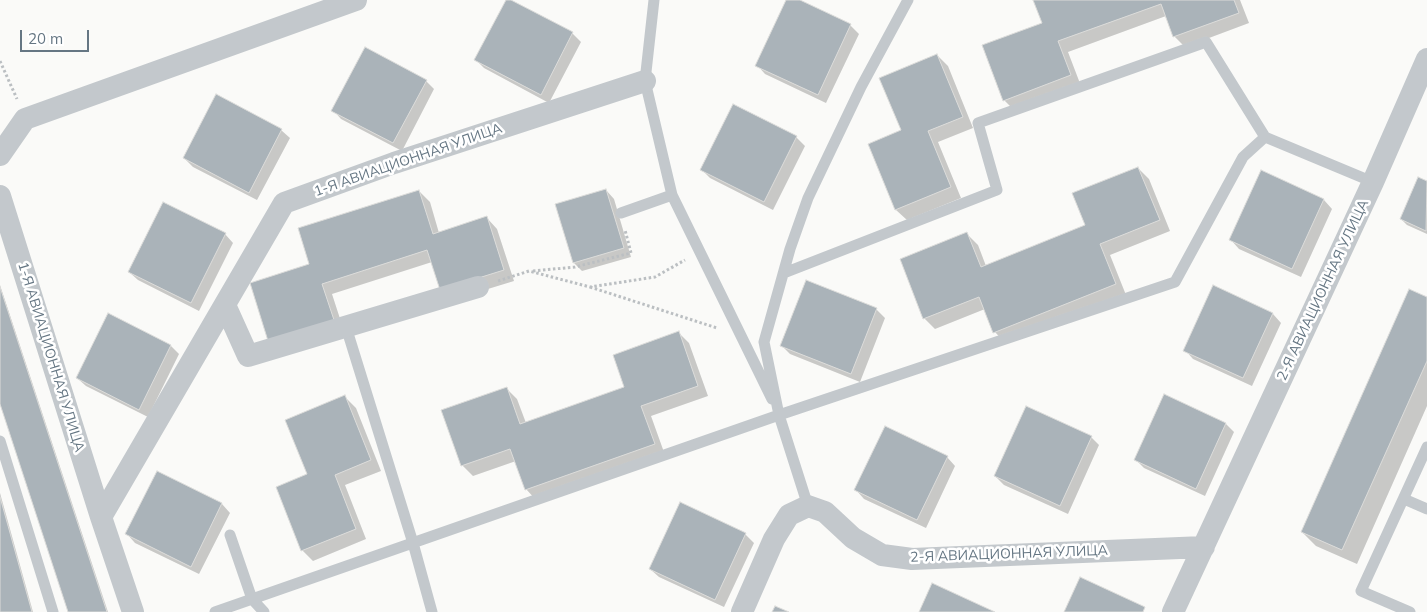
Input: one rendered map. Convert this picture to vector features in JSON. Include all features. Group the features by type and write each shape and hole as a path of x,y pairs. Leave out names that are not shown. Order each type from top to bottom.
{"street":[{"path":"0,154 25,119 356,0"},
{"name":"2-Я АВИАЦИОННАЯ УЛИЦА","path":"1173,612 1373,182 1427,59"},
{"name":"1-Я АВИАЦИОННАЯ УЛИЦА","path":"101,517 284,203 394,163 645,80"},
{"name":"1-Я АВИАЦИОННАЯ УЛИЦА","path":"0,196 101,517 133,612"},
{"path":"225,305 248,356 478,287"},
{"path":"742,612 774,539 789,516 808,506"},
{"name":"2-Я АВИАЦИОННАЯ УЛИЦА","path":"808,506 825,512 853,538 882,555 912,559 1204,547"}],"lane":[{"path":"654,0 645,80 672,195 779,415"},
{"path":"808,506 779,415 764,342 808,198 861,87 908,0"},
{"path":"784,273 997,190 978,123 1206,42 1265,137 1373,182"},
{"path":"215,612 779,415 1175,282 1243,157 1265,137"},
{"path":"621,213 672,195"},
{"path":"346,326 413,543 432,612"},
{"path":"0,441 53,612"},
{"path":"1410,612 1361,591 1427,447"},
{"path":"1404,499 1427,509"},
{"path":"230,534 252,599 264,612"}],"path":[{"path":"0,61 25,119"},
{"path":"478,287 530,271 575,267 631,253 621,213"},
{"path":"590,287 655,277 700,252"},
{"path":"530,271 590,287 741,336"}],"building":[{"path":"506,0 511,0 573,32 541,95 474,60"},
{"path":"786,0 800,0 851,24 818,95 755,66"},
{"path":"1033,0 1234,0 1239,13 1173,37 1161,4 1058,41 1071,75 1003,101 982,45 1042,23"},
{"path":"365,47 427,80 393,143 331,111"},
{"path":"937,54 963,117 928,131 951,187 895,210 868,144 901,130 879,78"},
{"path":"216,94 282,129 249,193 183,158"},
{"path":"733,104 797,136 764,202 700,170"},
{"path":"1138,167 1160,220 1100,244 1116,284 993,333 979,297 923,319 900,259 967,232 981,267 1085,225 1072,193"},
{"path":"1261,170 1324,199 1292,269 1229,240"},
{"path":"1418,177 1427,181 1426,231 1400,219"},
{"path":"606,189 624,248 573,263 555,204"},
{"path":"419,190 433,234 487,216 504,270 440,290 427,250 322,284 334,320 268,341 250,283 309,264 298,228"},
{"path":"163,202 226,233 191,303 128,272"},
{"path":"806,280 877,308 851,374 780,346"},
{"path":"1213,285 1273,313 1243,378 1183,351"},
{"path":"0,287 107,612 68,612 0,404"},
{"path":"1409,289 1427,297 1427,361 1342,550 1301,532"},
{"path":"108,313 171,345 139,410 76,378"},
{"path":"679,331 698,386 641,406 655,444 525,490 510,449 461,466 441,410 507,387 520,424 624,387 613,355"},
{"path":"1164,394 1226,423 1196,489 1134,460"},
{"path":"345,395 371,460 335,475 356,529 301,551 276,487 307,474 285,420"},
{"path":"1026,406 1092,436 1060,506 994,476"},
{"path":"885,426 948,456 917,520 854,490"},
{"path":"157,471 222,503 191,567 125,534"},
{"path":"0,497 32,612 0,612"},
{"path":"680,502 746,533 715,600 649,569"},
{"path":"1080,577 1145,607 1143,612 1064,612"},
{"path":"932,583 995,612 919,612"},
{"path":"775,606 789,612 772,612"}]}
